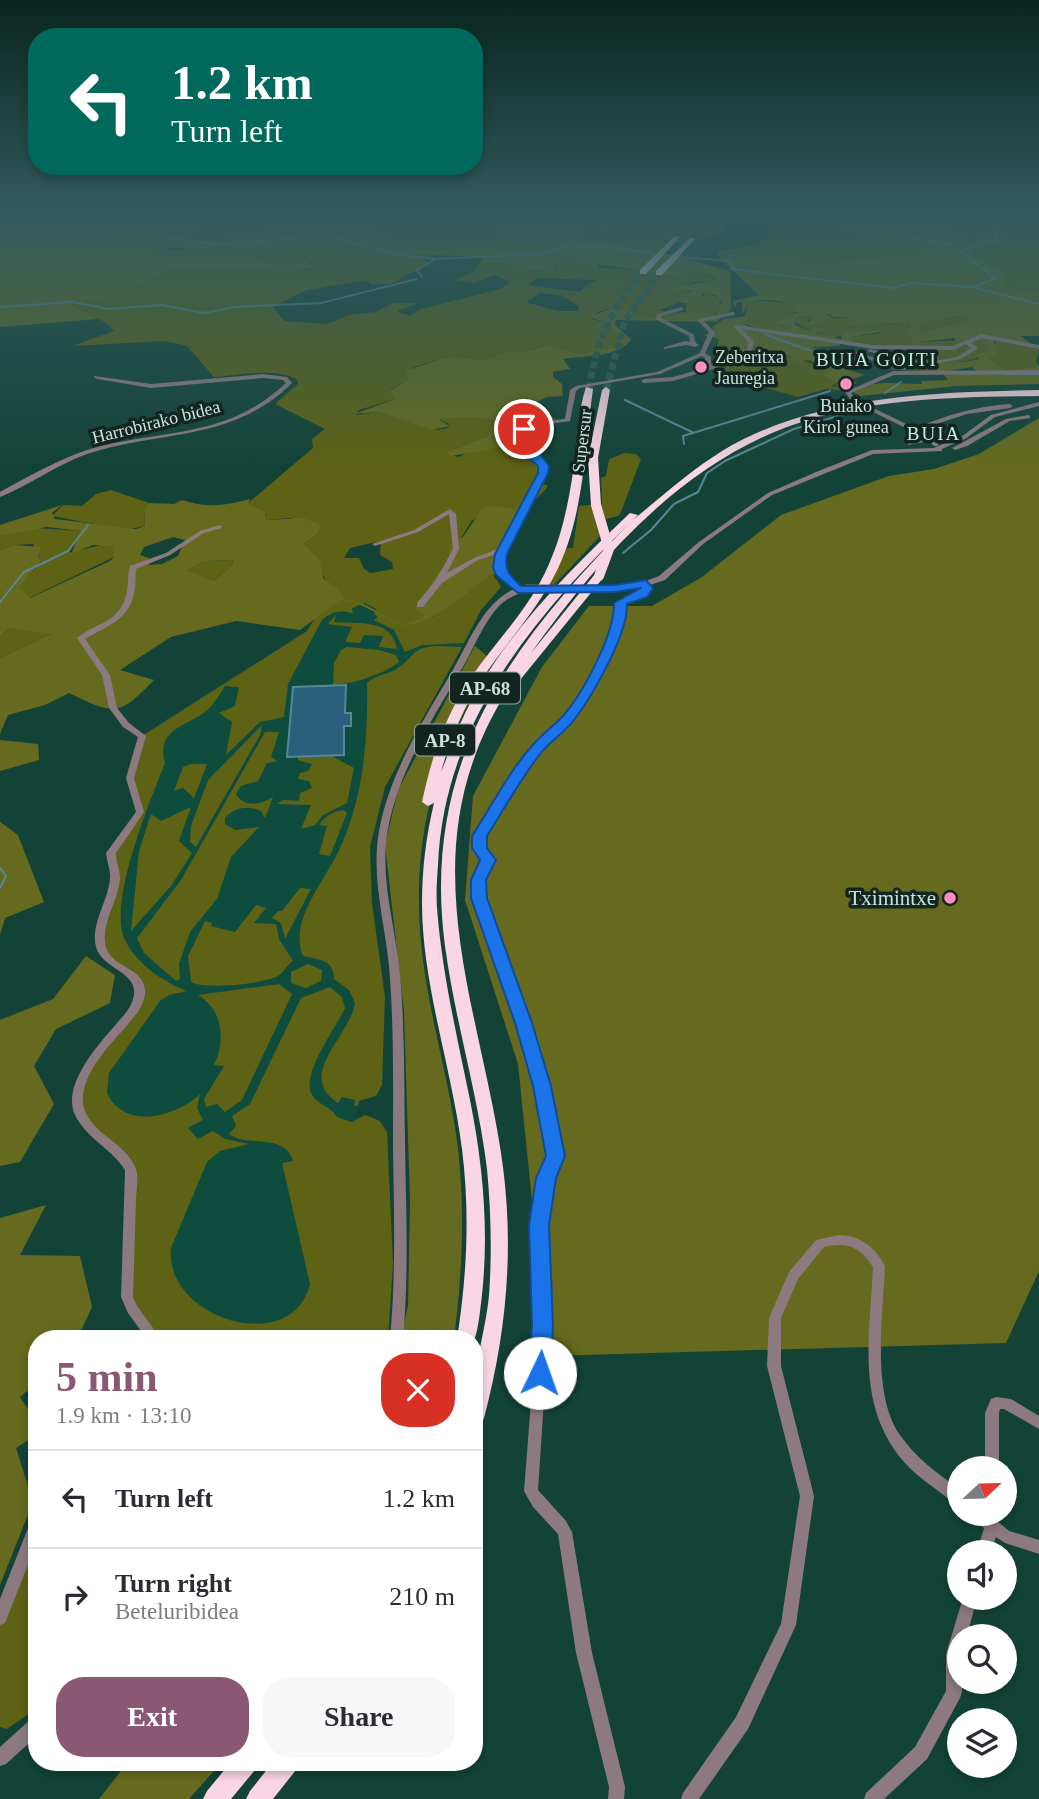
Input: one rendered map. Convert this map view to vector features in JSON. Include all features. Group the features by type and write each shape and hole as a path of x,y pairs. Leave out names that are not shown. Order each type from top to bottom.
{"highway":[{"name":"AP-68","path":"467,1330 476,1259 475,1189 465,1115 436,970 428,904 430,845 439,796 452,752 476,703 515,644 565,583 665,486 723,444 802,413 860,400 913,392 1039,386"},
{"name":"Supersur","path":"428,904 423,873 424,825 439,758 472,684 539,593 570,528 589,389"},
{"name":"Supersur","path":"492,705 599,576 608,558 610,543 596,505 593,458 606,390"},
{"name":"AP-68","path":"483,1376 496,1313 501,1219 494,1153 453,950 447,871 451,827 460,782 473,744 492,705 532,641 587,574 668,495 732,449 795,422 861,406 956,395 1039,393"},
{"path":"215,1799 239,1771"},
{"path":"258,1799 281,1771"}],"street":[{"path":"681,309 659,315 658,319 691,335 691,343 685,351 702,353"},
{"path":"522,588 499,570 504,548 543,473 544,466 537,457 518,444 520,434 533,424 568,420 575,388 658,373 702,353 712,332 700,320 733,314"},
{"path":"632,379 664,380 712,368 750,349 751,342 737,327 899,368"},
{"path":"846,353 935,349 968,343 981,336 1039,347"},
{"path":"666,348 691,343"},
{"path":"691,343 708,357 708,364 712,368"},
{"path":"852,398 848,392 888,372 967,356 975,348 968,343"},
{"path":"846,353 922,365"},
{"path":"846,353 888,372 1039,372"},
{"name":"Harrobirako bidea","path":"0,495 64,460 100,448 218,425 250,413 289,383 285,378 263,376 151,386 97,377"},
{"path":"941,447 963,438 986,420 1011,409 1039,404"},
{"path":"1003,406 1011,409"},
{"path":"910,444 929,438 932,435 923,426 944,417 969,409 1024,406"},
{"path":"867,407 929,438 941,447"},
{"path":"397,1330 402,1275 398,1029 395,971 381,877 383,831 399,780 495,606 522,588 615,589 646,584 662,578 717,531 779,490 860,455 924,450 974,442 1010,418 1028,417"},
{"path":"375,544 416,531 446,512 452,512 456,549 439,581 420,605"},
{"path":"148,1330 132,1309 127,1297 131,1170 121,1154 87,1126 78,1109 76,1096 83,1074 136,1007 141,996 136,979 105,955 100,939 115,877 111,853 140,812 130,778 142,736 126,725 113,708 106,675 81,638 109,626 124,613 130,597 133,568 168,554 202,532 220,527"},
{"path":"439,581 476,559 504,548"},
{"path":"616,1799 617,1787 584,1653 565,1532 559,1522 537,1504 531,1491 542,1325 539,1225 546,1178 555,1156 538,1074 517,1002 479,898 478,880 488,860 480,848 479,836 536,750 580,702 605,659 612,634 621,619 620,603 646,592 646,584"},
{"path":"689,1799 741,1723 788,1625 807,1496 774,1366 775,1318 793,1276 820,1243 848,1239 869,1250 878,1266 875,1389 883,1421 908,1457 947,1489"},
{"path":"992,1456 992,1413 996,1403 1006,1403 1039,1423"},
{"path":"994,1526 1005,1536 1039,1547"},
{"path":"0,1618 28,1546"},
{"path":"872,1799 921,1753 954,1692 954,1654 967,1610"},
{"path":"0,1758 28,1733"}],"shaded area":[{"path":"330,586 406,613 475,625 433,696 385,787 370,847 372,903 385,997 382,1085 376,1095 358,1101 355,1116 373,1117 387,1132 393,1263 389,1330 154,1330 132,1181 80,1082 136,1007 139,986 110,960 159,723 307,631"}],"green space":[{"path":"0,300 91,300 67,303 98,319 0,327"},
{"path":"90,300 287,300 273,307 284,321 327,324 349,315 376,312 393,303 419,303 397,311 410,316 421,309 457,300 529,300 526,302 557,311 579,311 578,306 569,300 683,300 660,310 668,313 686,312 656,319 614,307 598,312 592,319 607,323 625,345 578,354 542,346 530,351 510,350 485,360 450,356 414,367 405,373 409,379 391,389 395,399 359,410 356,415 378,412 437,430 448,428 449,424 439,420 442,418 487,418 493,421 488,436 445,453 459,457 471,451 498,447 511,441 540,464 537,481 548,486 532,502 514,510 472,520 450,557 424,615 433,617 481,568 491,571 501,587 481,610 464,643 422,645 405,652 394,630 374,620 378,617 374,614 376,609 365,603 352,608 353,614 333,613 322,620 288,684 284,717 260,722 226,755 232,722 219,713 235,706 239,687 225,686 208,710 168,736 163,752 165,763 134,848 122,897 123,935 133,953 149,969 187,991 169,995 160,1001 109,1073 107,1093 115,1105 137,1116 164,1114 190,1102 200,1094 197,1108 203,1120 188,1128 198,1139 213,1131 225,1139 249,1144 220,1151 207,1162 171,1248 174,1273 187,1294 207,1310 231,1320 256,1324 280,1320 299,1307 310,1284 282,1163 293,1161 289,1152 274,1143 245,1140 229,1134 236,1126 232,1116 250,1104 301,998 330,987 342,997 345,1008 315,1064 310,1086 312,1095 337,1117 352,1122 365,1115 380,1121 387,1132 393,1263 389,1330 148,1330 132,1309 131,1170 87,1126 80,1082 136,1007 139,986 110,960 101,939 110,902 111,862 140,812 131,788 142,736 307,631 318,613 327,582 303,544 317,534 290,518 266,520 265,511 247,504 313,448 312,439 325,429 275,404 298,384 298,380 289,376 257,373 214,377 187,346 165,341 72,346 114,331 105,322 66,303","holes":["381,541 380,555 392,562 393,569 371,573 364,569 359,558 344,558 350,548"]},
{"path":"683,300 696,300 691,303 681,302"},
{"path":"694,300 720,300 722,308 711,315 686,312 686,304"},
{"path":"720,300 731,300 731,310 716,322 616,320 615,325 631,339 626,345 610,352 563,359 570,369 553,372 553,377 562,384 563,396 547,397 537,402 540,410 557,420 515,427 511,441 496,448 451,456 445,453 488,436 493,421 482,418 442,418 439,420 450,426 432,430 378,412 354,414 395,399 389,391 409,379 405,373 408,370 450,356 485,360 510,350 530,351 546,345 578,354 624,345 607,323 590,317 614,307 656,319 686,312 716,314 722,303"},
{"path":"738,300 1039,300 1039,336 1020,336 1033,345 997,340 994,342 997,355 989,358 1005,370 1039,366 1039,384 956,386 860,396 852,391 878,384 922,384 921,381 948,380 943,374 978,372 972,367 941,372 887,369 922,365 907,361 916,356 947,362 964,362 979,359 976,355 988,351 981,340 975,340 972,344 956,342 954,338 919,342 918,346 912,346 908,330 910,327 905,324 844,324 850,320 848,317 833,317 829,314 822,315 825,320 812,325 799,324 810,322 812,317 799,316 794,320 795,325 810,331 814,327 833,330 818,331 817,334 842,339 841,335 848,331 886,331 851,337 855,343 889,347 841,342 839,346 812,347 835,355 828,364 865,375 838,383 825,377 824,367 809,360 796,362 792,357 756,345 740,357 743,360 722,363 724,359 719,353 730,348 718,343 719,339 703,335 715,332 712,327 724,319 746,316 747,321 743,323 749,327 790,330 791,327 765,321 779,322 778,320 801,313 791,311 796,307 792,305 765,300 748,302 743,314 742,302 737,302 735,308 733,301","holes":["966,315 969,319 922,332 919,328 921,324"]},
{"path":"749,300 790,303 796,307 793,313 802,313 778,320 779,325 792,327 790,330 756,328 743,323"},
{"path":"824,313 834,318 849,317 849,325 905,323 910,328 910,342 981,340 988,351 964,361 934,361 916,356 926,349 854,343 851,337 883,333 856,332 830,338 816,331 830,330 814,327 813,332 792,321 799,316 813,317 803,325 822,318"},
{"path":"967,315 969,319 922,332 918,328 921,324"},
{"path":"997,340 1039,348 1036,361 1039,366 1005,370 988,357"},
{"path":"718,343 730,348 719,353 725,360 740,357 756,344 827,368 825,375 838,383 831,386 839,387 835,385 848,380 857,383 845,389 852,391 825,389 798,397 756,385 762,379 740,373 729,378 719,375 719,369 712,365"},
{"path":"1039,418 1039,1271 1006,1343 548,1356 518,1064 465,900 473,796 542,667 589,606 652,606 702,577 781,515 889,476 934,469 979,454"},
{"path":"624,453 636,454 641,459 621,512 618,516 606,519 604,532 549,590 546,589 567,548 573,548 579,506 602,504 601,478 606,476 609,459"},
{"path":"111,490 149,503 144,508 145,526 126,530 52,516 63,505 82,506 96,494"},
{"path":"250,499 248,504 265,511 266,520 304,518 321,525 317,534 303,544 320,561 323,578 337,588 346,600 370,607 403,625 395,623 362,606 340,600 300,630 236,621 171,637 120,670 154,680 132,701 115,709 107,708 69,693 45,705 8,715 0,734 0,658 51,634 9,628 0,637 0,550 14,545 41,547 38,556 41,561 19,587 30,598 114,557 113,546 93,545 71,554 81,531 47,527 0,536 0,525 62,505 52,513 55,519 136,529 145,526 144,508 149,503 174,504 182,500 224,505","holes":["173,537 185,540 178,556 162,564 149,565 149,558 140,555 144,547","233,560 232,565 214,581 188,570 204,561"]},
{"path":"486,506 520,509 494,563 499,575 491,574 459,600 432,617 406,625 422,618 424,614 415,609 448,563 450,545 463,537 482,509"},
{"path":"37,528 82,531 69,553 109,543 114,546 114,557 29,598 18,587 41,562 33,544 14,545 0,550 0,536"},
{"path":"233,560 232,565 214,581 188,570 204,561"},
{"path":"336,615 334,622 381,627 394,639 397,649 379,647 383,636 364,635 360,643 345,642 352,627 328,624"},
{"path":"9,628 51,634 0,658 0,637"},
{"path":"436,646 462,647 385,787 370,847 372,903 385,997 382,1085 376,1096 359,1101 358,1106 354,1106 355,1100 342,1097 338,1103 326,1092 322,1080 323,1068 351,1016 355,1003 349,990 334,979 328,964 303,956 300,928 311,900 340,848 354,808 363,767 367,683 398,668 417,651"},
{"path":"475,646 494,662 471,699 438,773 428,811 419,890 425,975 452,1108 461,1180 461,1259 455,1330 403,1330 408,1305 410,1202 404,1012 385,845 398,790"},
{"path":"347,647 379,650 396,655 399,662 367,678 333,685 334,663 341,650"},
{"path":"262,725 260,735 196,847 190,842 191,826 208,780"},
{"path":"265,732 279,732 271,757 277,761 267,763 258,781 241,786 236,794 243,802 253,804 273,797 265,818 261,811 246,808 237,809 225,818 225,824 235,830 259,827 231,857 217,899 190,932 179,964 180,979 176,981 144,953 137,938 181,880"},
{"path":"0,740 38,744 39,760 0,771"},
{"path":"332,756 354,768 347,803 323,815 315,825 301,829 311,805 277,804 283,800 299,801 300,793 312,788 309,781 298,779 300,773 308,771 312,764 298,760 298,757"},
{"path":"207,764 194,798 183,788 174,791 183,767"},
{"path":"191,807 179,841 192,853 171,886 131,931 139,851 151,814 161,821"},
{"path":"344,810 347,813 330,856 319,854 327,826 319,825 330,814"},
{"path":"0,822 18,835 44,902 5,918 0,935"},
{"path":"300,888 311,889 285,939 281,923 272,918 278,911 282,911"},
{"path":"256,905 266,908 254,923 276,924 279,939 293,961 278,976 270,979 220,986 191,982 188,956 205,921 212,923 211,926 235,932"},
{"path":"86,956 115,975 110,1003 56,1029 34,1066 54,1104 20,1162 0,1166 0,1020 53,999"},
{"path":"308,964 322,970 321,981 306,988 291,983 291,972"},
{"path":"279,984 292,994 242,1100 225,1112 217,1104 206,1107 204,1099 224,1066 214,1065 221,1036 217,1017 213,1009 198,995"},
{"path":"46,1205 20,1255 80,1256 92,1307 81,1330 28,1330 28,1390 20,1397 28,1409 28,1441 16,1448 28,1486 28,1515 0,1585 0,1218"},
{"path":"28,1546 28,1714 7,1729 0,1727 0,1618"},
{"path":"121,1771 214,1771 189,1799 99,1799"}],"water":[{"path":"346,685 345,713 351,713 351,726 344,726 344,755 287,757 293,687"}],"waterway":[{"path":"0,307 73,302 109,309 162,305 204,313 235,307 321,303 333,300"},
{"path":"1023,300 1039,304"},
{"path":"764,334 831,358"},
{"path":"1004,374 1039,374"},
{"path":"885,393 901,382"},
{"path":"684,444 683,436 830,391"},
{"path":"625,400 692,432"},
{"path":"623,553 651,530 674,504 698,492 707,473 725,461 794,429 861,409"},
{"path":"0,602 24,572 68,551 88,525"},
{"path":"0,868 6,876 0,888"}],"tunnel":[{"path":"589,389 601,341 621,300"},
{"path":"606,390 625,321 640,300"}],"place":[{"name":"Zeberitxa Jauregia","path":"701,367"},
{"name":"Buiako Kirol gunea","path":"846,384"},
{"name":"Tximintxe","path":"950,898"}],"district":[{"name":"BUIA GOITI","path":"877,359"},
{"name":"BUIA","path":"934,433"}],"route":[{"path":"524,429 518,444 537,457 544,466 543,473 501,554 499,570 502,575 518,589 615,589 646,584 647,588 643,594 622,600 621,619 612,634 605,659 580,702 536,750 479,836 480,848 488,864 482,867 478,880 479,898 510,982 542,1086 555,1156 546,1178 539,1225 542,1325 540,1373"}]}
